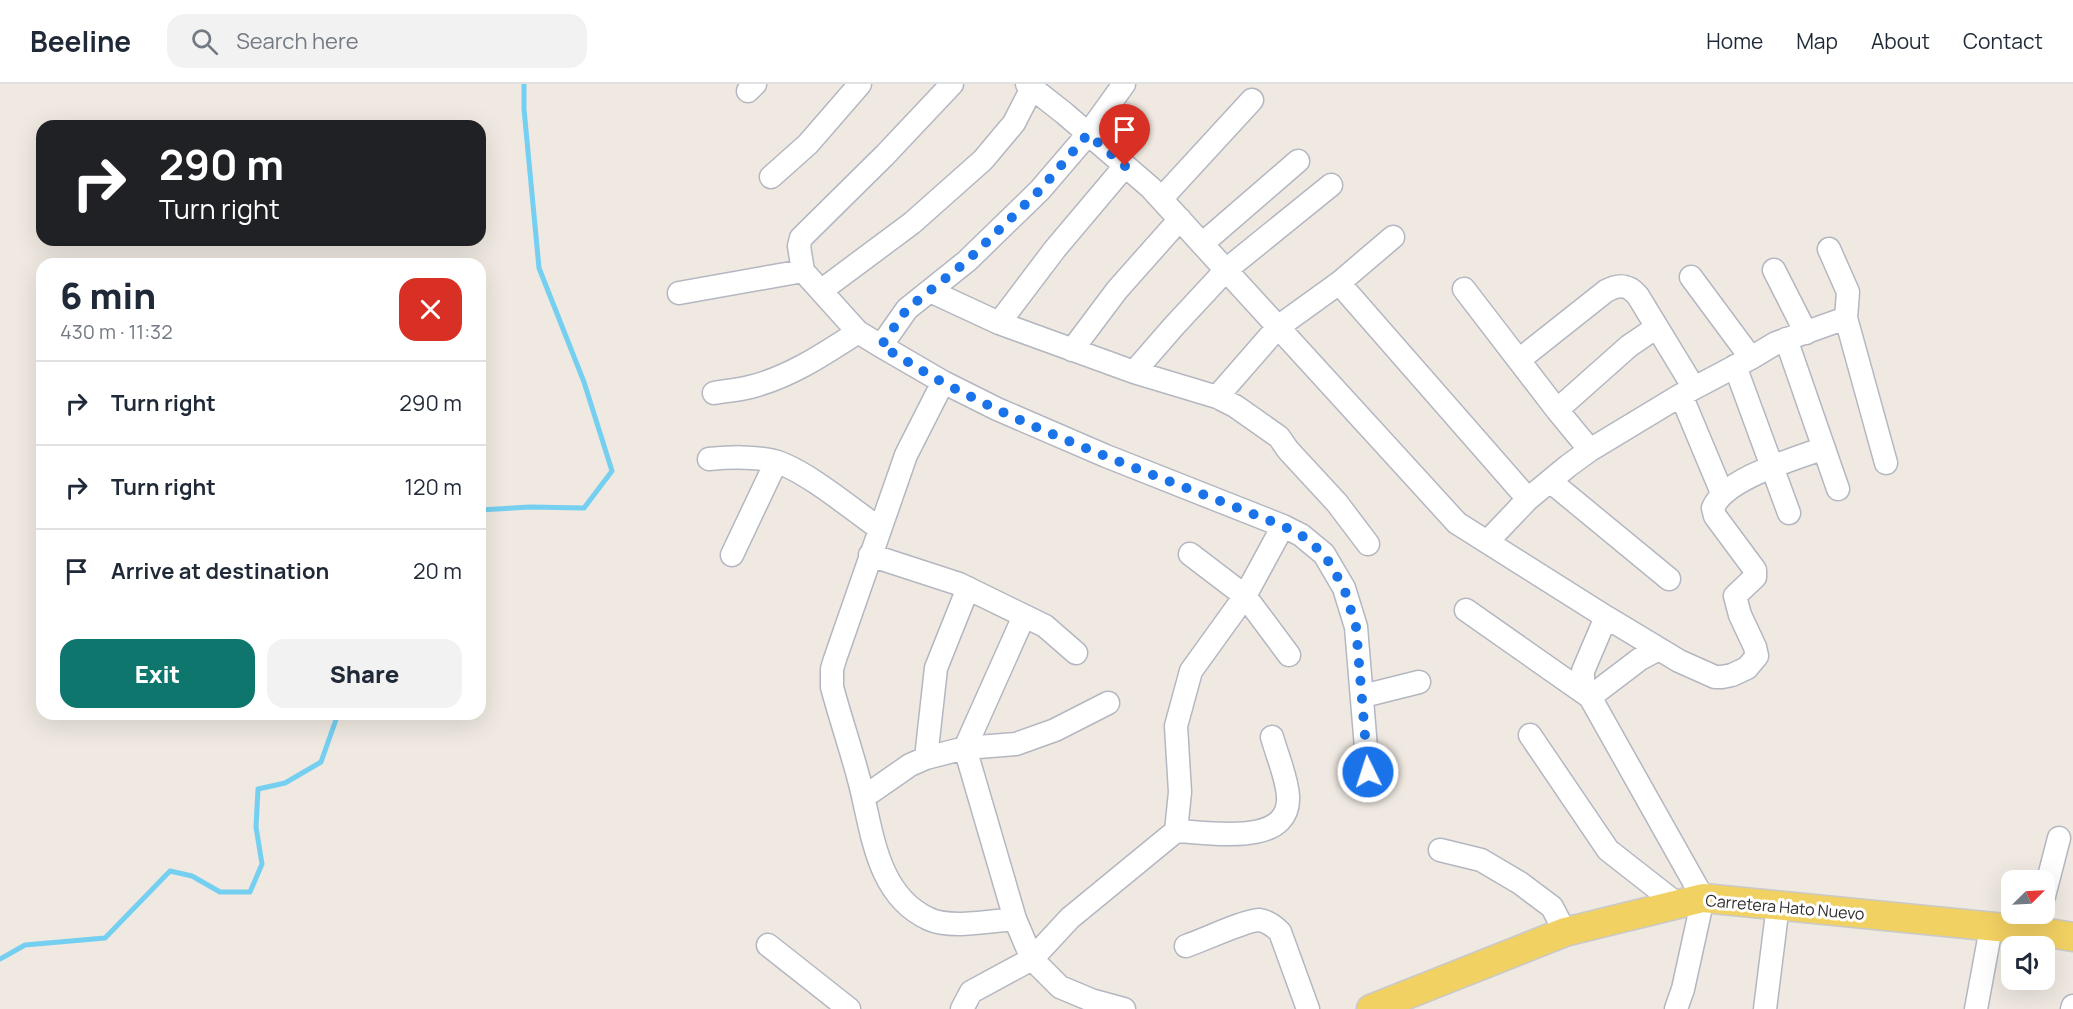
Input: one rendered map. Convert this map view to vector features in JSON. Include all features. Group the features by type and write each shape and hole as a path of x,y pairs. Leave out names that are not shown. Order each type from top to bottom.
{"main road":[{"name":"Carretera Hato Nuevo","path":"1371,1009 1565,932 1690,901 1778,906 1991,928 2022,924"},
{"name":"Carretera Hato Nuevo","path":"2042,924 2073,938"}],"street":[{"path":"771,177 808,144 860,84"},
{"path":"952,84 885,155 801,238 803,271 858,332 943,382 997,409 1106,456 1283,526 1301,535 1324,554 1344,588 1356,627 1368,772"},
{"path":"881,346 907,309 967,261 1040,190 1088,134 1124,84"},
{"path":"822,291 912,224 983,160 1014,123 1031,86 1161,199 1457,523 1657,650 1715,677 1732,675 1747,668 1757,656 1740,615 1735,596 1755,578 1755,570 1714,513 1715,503 1736,483 1824,448"},
{"path":"1161,199 1252,100"},
{"path":"1202,244 1298,161"},
{"path":"999,323 1055,249 1125,166"},
{"path":"1134,372 1226,270 1330,185"},
{"path":"1072,350 1118,290 1179,219"},
{"path":"1217,397 1278,327 1339,283 1393,237"},
{"path":"1829,249 1848,292 1846,318 1886,463"},
{"path":"1774,270 1796,336 1824,448 1838,489"},
{"path":"679,293 803,271"},
{"path":"1690,277 1743,362 1772,467 1790,513"},
{"path":"1339,283 1528,499"},
{"path":"1519,360 1584,307 1613,287 1621,285 1633,289 1657,327 1687,392 1722,494"},
{"path":"1464,289 1590,450"},
{"path":"930,291 999,323 1134,372 1217,397 1235,406 1279,437 1288,450 1337,503 1368,544"},
{"path":"1487,542 1528,499 1590,450 1687,392 1776,343 1846,318"},
{"path":"1557,410 1629,346 1657,327"},
{"path":"714,393 752,386 786,373 813,361 858,332"},
{"path":"943,382 906,455 832,669 832,687 864,797 873,844 886,876 904,902 930,920 965,925 1015,919"},
{"path":"709,459 739,456 776,462 802,475 880,529"},
{"path":"732,555 776,462"},
{"path":"1550,481 1669,579"},
{"path":"1176,831 1180,792 1176,726 1191,671 1245,596 1283,526"},
{"path":"1190,554 1245,596 1289,656"},
{"path":"870,555 968,588 1046,626 1076,653"},
{"path":"926,758 936,668 968,588"},
{"path":"1466,610 1590,697"},
{"path":"1024,616 965,748 1015,919 1032,959 1060,987 1091,1000 1124,1009"},
{"path":"1606,617 1583,671 1583,682 1690,901 1683,989 1676,1009"},
{"path":"1590,697 1640,659 1657,650"},
{"path":"1363,696 1419,682"},
{"path":"864,797 910,765 926,758 965,748 1016,744 1055,730 1108,703"},
{"path":"1530,735 1608,850 1690,901"},
{"path":"962,1009 971,992 1032,959 1070,918 1176,831 1236,834 1257,832 1270,829 1280,821 1287,809 1288,795 1272,737"},
{"path":"2051,870 2059,838"},
{"path":"1440,850 1481,860 1520,883 1552,907 1565,932"},
{"path":"1765,1009 1778,906"},
{"path":"1186,946 1252,922 1267,922 1280,932 1308,1009"},
{"path":"1976,1009 1991,928"},
{"path":"768,945 849,1009"}],"waterway":[{"path":"486,510 530,507 584,508 612,471 584,382 539,268 524,109 524,84"},
{"path":"0,959 25,945 105,938 170,871 192,876 220,892 250,892 262,864 256,827 258,789 285,783 321,762 336,720"}],"route":[{"path":"1125,166 1088,134 1040,190 967,261 907,309 881,346 943,382 997,409 1106,456 1283,526 1301,535 1324,554 1344,588 1356,627 1368,772"}]}
